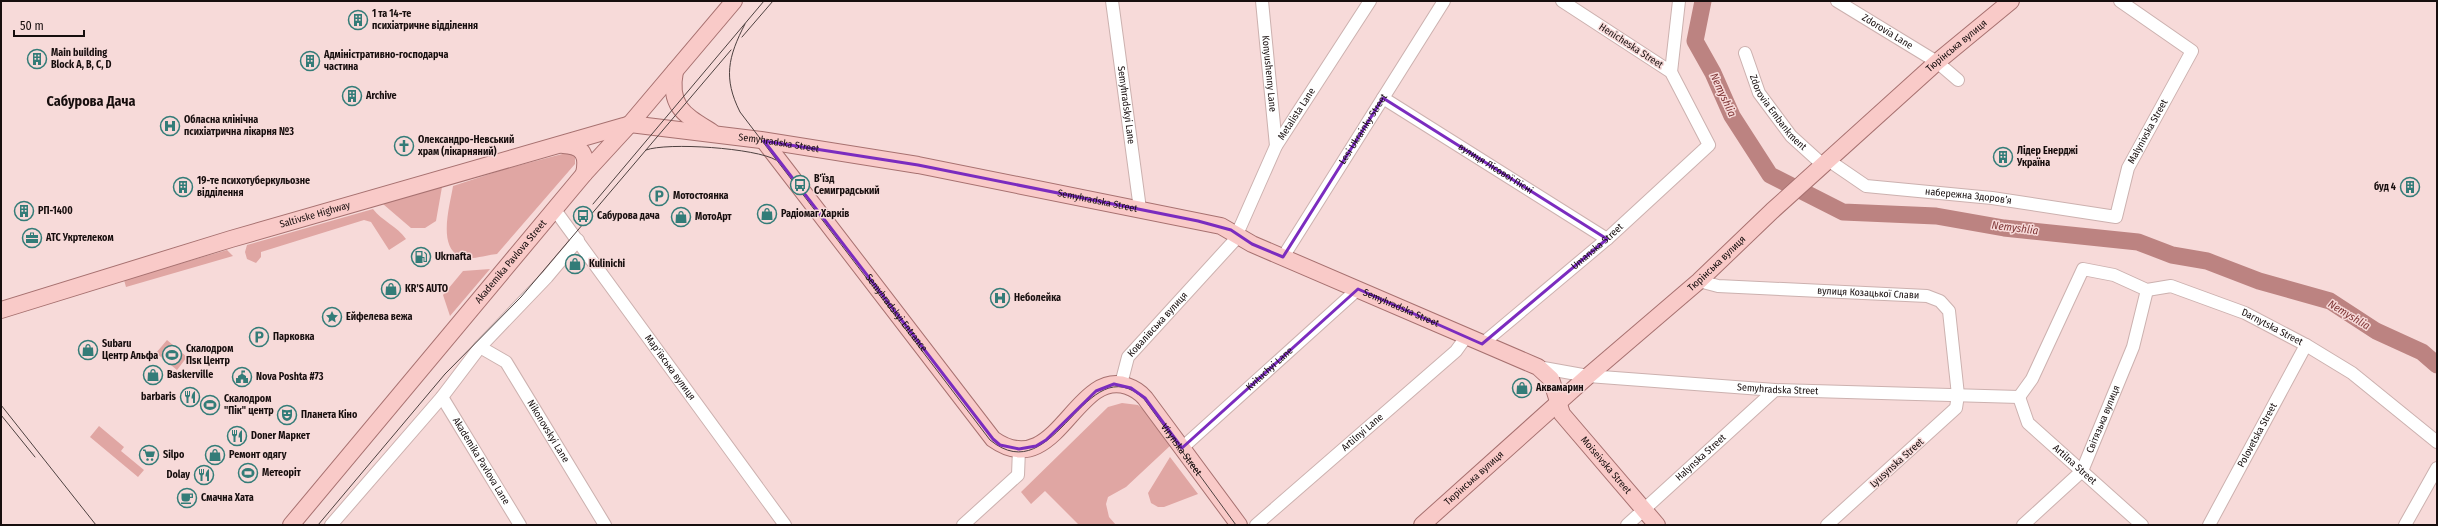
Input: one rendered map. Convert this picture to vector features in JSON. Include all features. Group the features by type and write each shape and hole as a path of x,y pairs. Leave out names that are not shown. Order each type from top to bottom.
{"main road":[{"name":"Akademika Pavlova Street","path":"291,525 584,174 630,124 734,1"},
{"name":"Тюрінська вулиця","path":"1422,525 1588,376 1698,281 1772,211 1937,62 2011,1"},
{"path":"675,71 673,92 679,107 688,116 715,134"},
{"name":"Semyhradska Street","path":"630,124 715,134 918,165 1221,226 1238,234 1252,244 1538,367 1551,379 1559,403"},
{"name":"Saltivske Highway","path":"1,310 231,239 630,124"},
{"name":"Semyhradskyi Entrance","path":"764,141 993,439 1004,446 1020,450"},
{"path":"561,145 574,146 582,150 586,159 584,174"},
{"path":"1020,450 1033,447 1046,440 1096,391 1108,385 1121,384"},
{"name":"Virynska Street","path":"1121,384 1142,395 1239,525"},
{"name":"Moiseivska Street","path":"1559,403 1561,411 1566,418 1657,525"}],"street":[{"name":"Semyhradskyi Lane","path":"1112,1 1140,209"},
{"name":"Konyushenny Lane","path":"1262,1 1276,146"},
{"name":"Metalista Lane","path":"1238,234 1276,146 1370,1"},
{"name":"Lesi Ukrainky Street","path":"1283,257 1444,1"},
{"name":"Henicheska Street","path":"1562,1 1671,72 1709,145"},
{"path":"1671,72 1678,1"},
{"name":"Zdorovia Lane","path":"1837,1 1937,62 1958,80"},
{"name":"Malynivska Street","path":"2116,217 2128,168 2192,51 2120,1"},
{"name":"Zdorovia Embankment","path":"1744,53 1759,93 1791,136 1822,166"},
{"name":"вулиця Лісової Пісні","path":"1383,98 1607,239"},
{"name":"Umanska Street","path":"1482,344 1607,239 1709,145"},
{"name":"набережна Здоров’я","path":"1822,166 1866,186 1992,198 2116,217"},
{"name":"Мар'ївська вулиця","path":"555,210 785,525"},
{"name":"Ковалівська вулиця","path":"1121,384 1128,357 1231,245 1238,234"},
{"path":"331,525 442,397 480,346 547,277 578,240"},
{"path":"2019,397 2032,379 2083,269 2114,275 2147,290"},
{"name":"вулиця Козацької Слави","path":"1698,281 1718,286 1802,292 1900,293 1934,297 1945,305 1951,317 1958,395"},
{"name":"Darnytska Street","path":"2147,290 2171,286 2245,313 2306,345 2352,373 2437,442"},
{"name":"Kvituchyi Lane","path":"1182,448 1358,289"},
{"name":"Світязька вулиця","path":"2023,525 2082,470 2133,347 2147,290"},
{"name":"Artilnyi Lane","path":"1256,525 1456,350 1466,337"},
{"name":"Polovetska Street","path":"2209,525 2306,345"},
{"name":"Nikonovskyi Lane","path":"480,346 506,362 605,525"},
{"name":"Semyhradska Street","path":"1538,367 1588,376 1775,390 2019,397"},
{"name":"Halynska Street","path":"1627,525 1775,390"},
{"name":"Lyusynska Street","path":"1827,525 1952,414 1956,408 1958,395"},
{"name":"Akademika Pavlova Lane","path":"442,397 520,525"},
{"name":"Artilna Street","path":"2019,397 2028,423 2142,525"},
{"path":"963,525 1018,475 1020,450"},
{"path":"2404,525 2437,468"}],"highlighted area":[{"path":"1383,98 1607,239 1482,344 1358,289 1182,448 1145,398 1131,388 1114,384 1096,391 1046,440 1036,446 1019,449 1000,445 993,439 764,141 918,165 1198,221 1231,230 1252,244 1283,257"}],"shaded area":[{"path":"566,153 575,155 575,164 497,254 466,258 456,254 450,247 447,238 448,216 453,186 505,169"},
{"path":"442,187 436,221 425,228 411,228 383,204"},
{"path":"373,209 406,239 389,250 371,222 364,220 261,252 261,257 256,263 247,259 245,252 247,245"},
{"path":"227,250 233,256 126,287 124,280"},
{"path":"490,269 450,316 443,295 463,271"},
{"name":"Скалодром Пsк Центр","path":"167,340 187,357 177,370 156,353"},
{"path":"1122,403 1138,405 1146,412 1172,444 1126,487 1108,497 1106,504 1109,517 1116,525 1079,525 1045,491 1031,504 1021,492 1108,407"},
{"path":"99,426 124,447 121,451 144,470 138,477 90,437"},
{"path":"1170,457 1198,494 1164,507 1158,507 1151,503 1148,493"}],"waterway":[{"name":"Nemyshlia","path":"1703,1 1695,41 1713,73 1732,116 1770,175 1843,212 1936,216 2004,228 2138,242 2172,255 2207,261 2259,281 2330,301 2376,331 2422,352 2437,365"}],"tram line":[{"path":"593,204 764,1"},
{"path":"742,37 773,1"},
{"path":"745,24 731,57 730,68 731,89 740,112 990,440 1013,451 1034,449 1052,436 1087,402 1104,390 1123,387 1144,399 1236,525"},
{"path":"318,525 445,374 521,297 731,50"},
{"path":"646,150 672,146 732,149 750,152 776,160"},
{"path":"1,405 96,525"},
{"path":"1,415 35,457"}],"place":[{"name":"1 та 14-те психіатричне відділення","path":"358,20"},
{"name":"Main building Block A, B, C, D","path":"37,59"},
{"name":"Адміністративно-господарча частина","path":"310,61"},
{"name":"Archive","path":"352,96"},
{"name":"Обласна клінічна психіатрична лікарня №3","path":"170,126"},
{"name":"Олександро-Невський храм (лікарняний)","path":"404,146"},
{"name":"Лідер Енерджі Україна","path":"2003,157"},
{"name":"В'їзд Семиградський","path":"800,185"},
{"name":"19-те психотуберкульозне відділення","path":"183,187"},
{"name":"буд 4","path":"2410,187"},
{"name":"Мотостоянка","path":"659,196"},
{"name":"РП-1400","path":"24,211"},
{"name":"Радіомаг Харків","path":"767,214"},
{"name":"Сабурова дача","path":"583,216"},
{"name":"МотоАрт","path":"681,217"},
{"name":"АТС Укртелеком","path":"32,238"},
{"name":"Ukrnafta","path":"421,257"},
{"name":"Kulinichi","path":"575,264"},
{"name":"KR’S AUTO","path":"391,289"},
{"name":"Неболейка","path":"1000,298"},
{"name":"Ейфелева вежа","path":"332,317"},
{"name":"Парковка","path":"259,337"},
{"name":"Subaru Центр Альфа","path":"88,350"},
{"name":"Скалодром Пsк Центр","path":"172,355"},
{"name":"Baskerville","path":"153,375"},
{"name":"Nova Poshta #73","path":"242,377"},
{"name":"Аквамарин","path":"1522,388"},
{"name":"barbaris","path":"190,397"},
{"name":"Скалодром \"Пік\" центр","path":"210,405"},
{"name":"Планета Кіно","path":"287,415"},
{"name":"Doner Маркет","path":"237,436"},
{"name":"Silpo","path":"149,455"},
{"name":"Ремонт одягу","path":"215,455"},
{"name":"Метеоріт","path":"248,473"},
{"name":"Dolay","path":"204,475"},
{"name":"Смачна Хата","path":"187,498"}],"district":[{"name":"Сабурова Дача","path":"91,101"}]}
